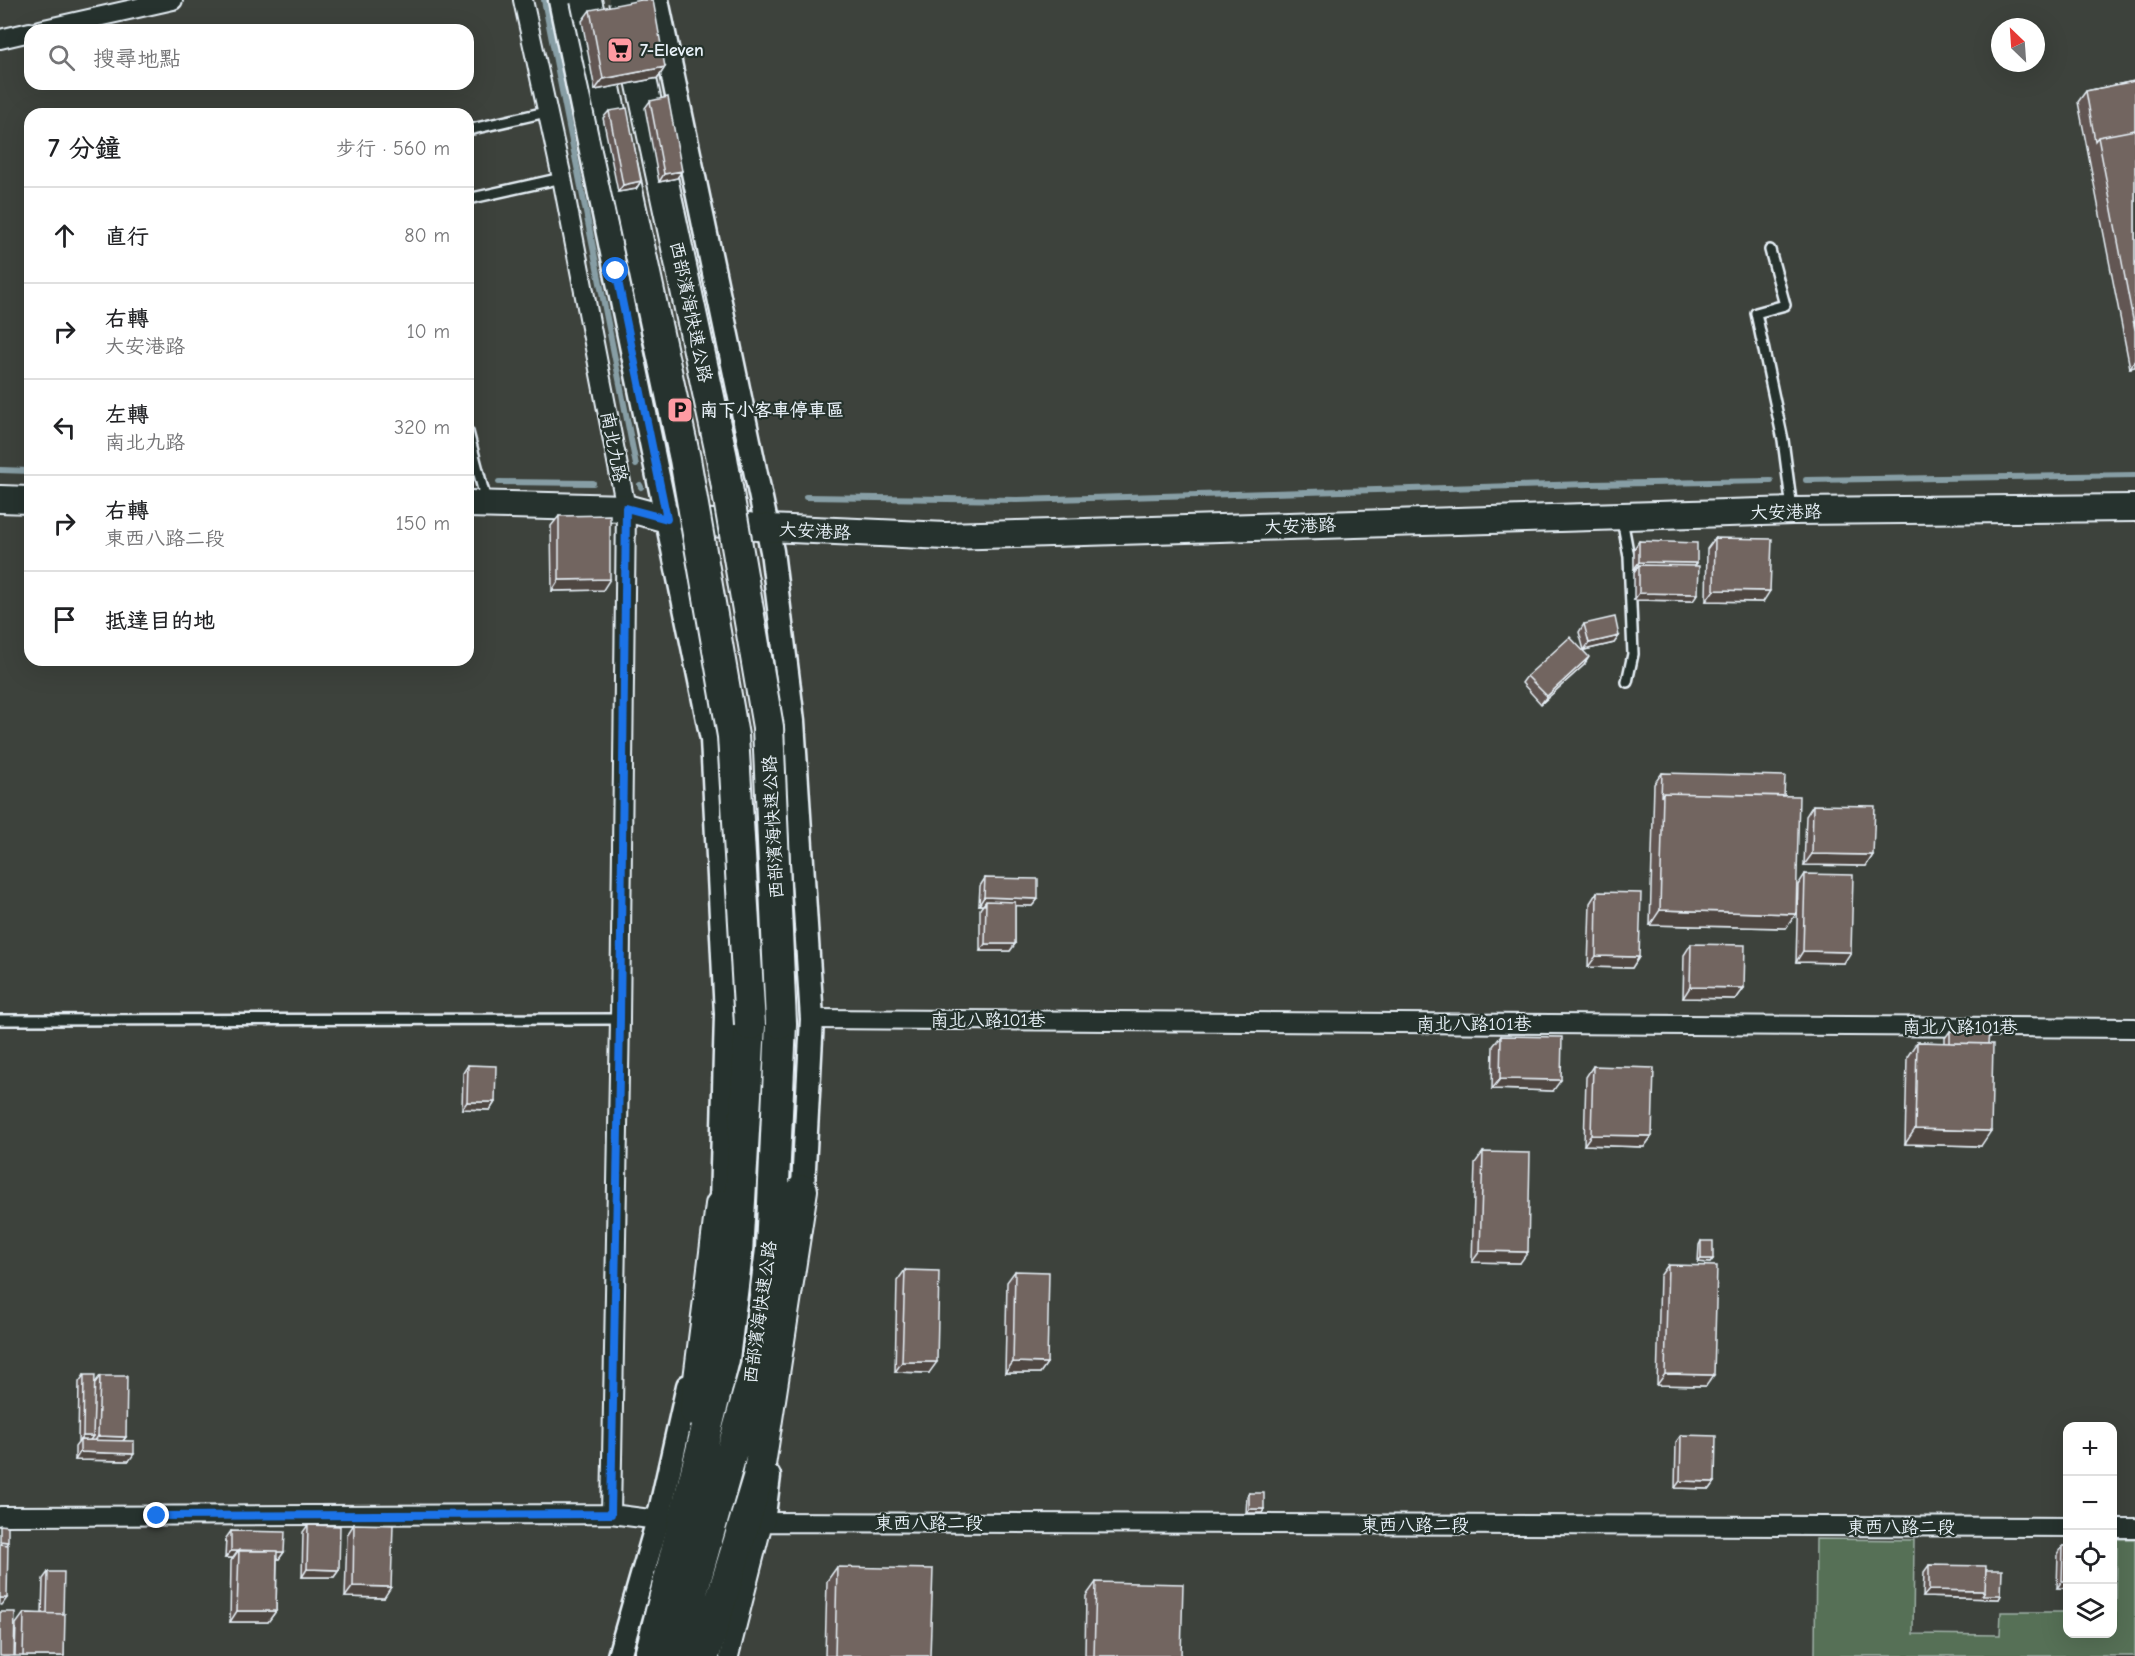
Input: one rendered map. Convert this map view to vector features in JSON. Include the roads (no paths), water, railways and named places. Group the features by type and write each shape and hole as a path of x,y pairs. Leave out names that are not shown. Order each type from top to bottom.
{"highway":[{"name":"西部濱海快速公路","path":"586,0 685,459 733,736 750,1025 736,1253 724,1359 650,1656"},
{"name":"西部濱海快速公路","path":"624,0 722,458 768,727 782,1023 771,1250 756,1366 674,1656"},
{"path":"704,1656 758,1478 802,1190"},
{"path":"629,1656 693,1423 721,1205"}],"main road":[{"path":"0,500 24,500"},
{"name":"大安港路","path":"477,504 626,508 667,519 769,528 946,536 1792,511 2135,508"}],"street":[{"path":"67,24 173,0"},
{"name":"南北九路","path":"523,0 562,178 626,508 611,1514"},
{"path":"560,0 712,739 726,1014 721,1205 708,1245 695,1350 658,1520 618,1656"},
{"path":"657,0 769,528 793,721 812,1019 799,1247 763,1522 729,1656"},
{"path":"0,39 24,33"},
{"name":"南北八路101巷","path":"812,1019 2135,1028"},
{"path":"0,1516 611,1514 658,1520"},
{"name":"東西八路二段","path":"763,1522 2063,1527"},
{"path":"2117,1528 2135,1528"}],"lane":[{"path":"474,129 546,112"},
{"path":"474,198 562,178"},
{"path":"1770,250 1785,305 1756,312 1784,440 1792,511"},
{"path":"474,480 477,504"},
{"path":"1622,517 1629,557 1633,654 1627,682"},
{"path":"0,1020 620,1019"}],"waterway":[{"path":"544,0 636,465"},
{"path":"0,470 24,471"},
{"path":"1806,480 2135,475"},
{"path":"806,497 1017,500 1771,481"},
{"path":"499,482 593,483"}],"place":[{"name":"7-Eleven","path":"620,50"},
{"name":"南下小客車停車區","path":"680,410"}]}
